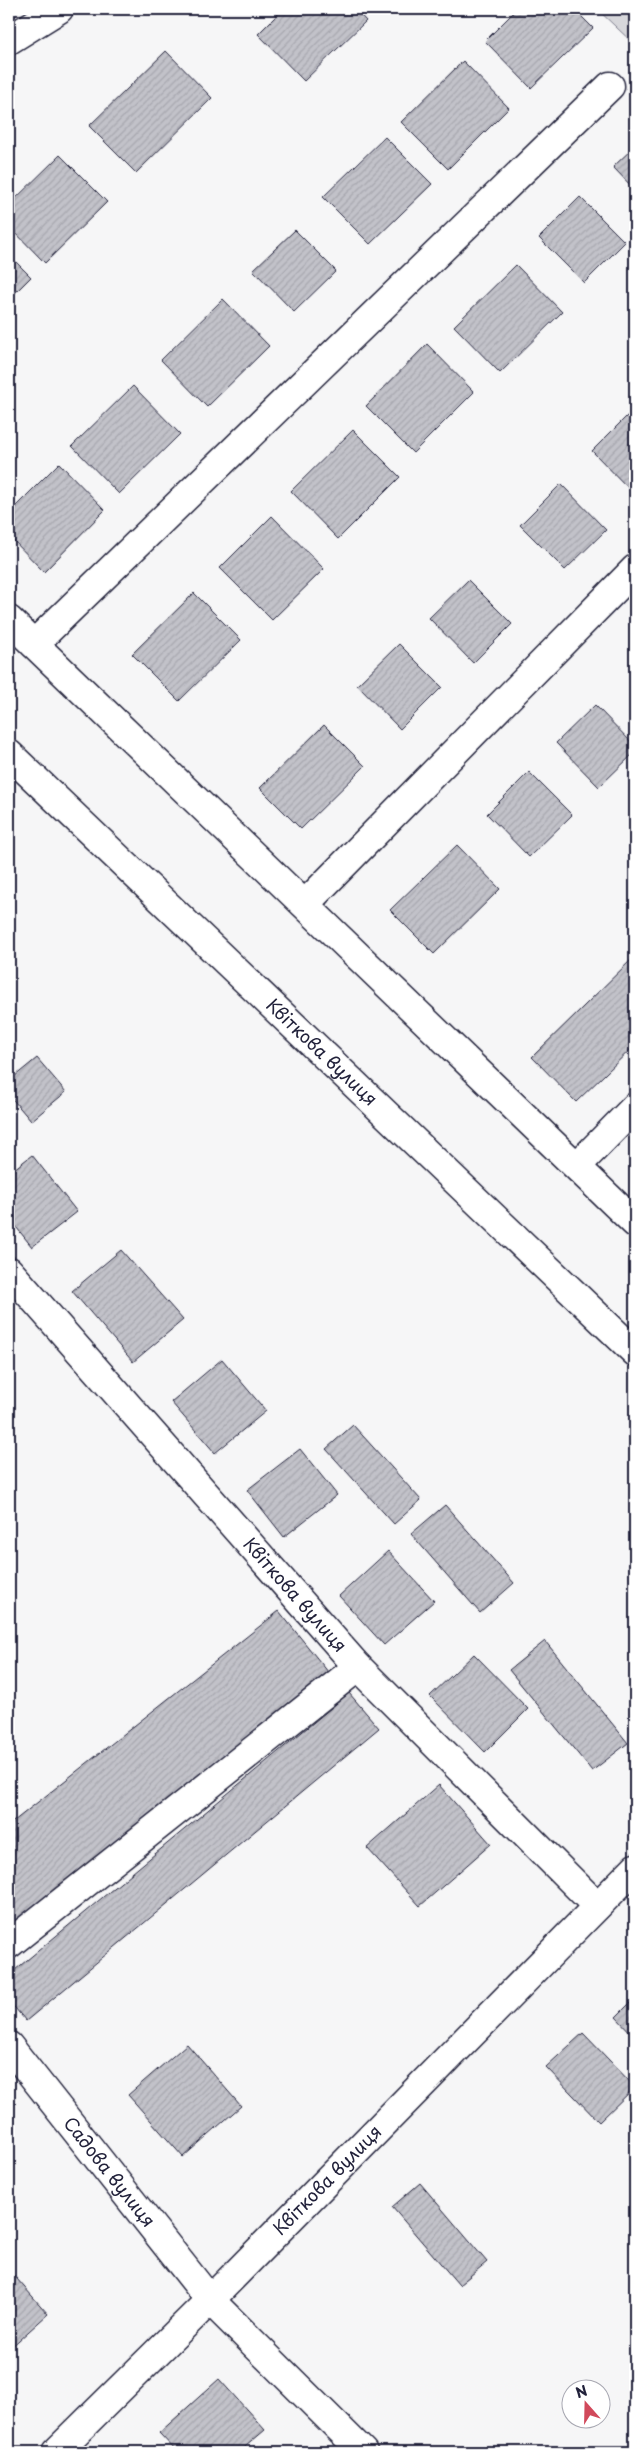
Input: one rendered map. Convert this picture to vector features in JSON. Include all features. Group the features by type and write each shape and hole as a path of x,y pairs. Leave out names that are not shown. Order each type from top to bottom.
{"street":[{"path":"9,40 59,9"},
{"path":"34,644 610,86"},
{"path":"305,904 635,569"},
{"path":"9,620 635,1223"},
{"name":"Квіткова вулиця","path":"9,754 635,1352"},
{"path":"577,1166 635,1107"},
{"name":"Квіткова вулиця","path":"9,1272 358,1667 597,1906"},
{"path":"9,1944 358,1667"},
{"name":"Квіткова вулиця","path":"56,2452 210,2300 635,1868"},
{"name":"Садова вулиця","path":"9,2046 210,2300 363,2452"}],"shaded area":[{"path":"597,9 635,9 635,45"}],"building":[{"path":"283,9 355,9 366,21 304,81 258,34"},
{"path":"517,9 574,9 593,28 531,88 485,41"},
{"path":"166,51 212,98 136,173 89,126"},
{"path":"463,61 509,108 448,169 401,122"},
{"path":"385,137 432,184 370,244 323,197"},
{"path":"635,146 635,190 613,167"},
{"path":"60,155 107,202 45,263 9,226 9,205"},
{"path":"580,197 625,242 584,283 539,238"},
{"path":"295,230 336,271 294,312 253,270"},
{"path":"9,255 31,277 9,299"},
{"path":"516,265 562,312 500,373 454,326"},
{"path":"223,299 269,346 207,407 161,360"},
{"path":"427,344 474,392 413,453 366,406"},
{"path":"133,386 180,434 119,494 72,446"},
{"path":"631,412 635,417 635,495 592,451"},
{"path":"353,430 400,477 338,539 291,491"},
{"path":"59,463 105,510 44,572 9,536 9,513"},
{"path":"561,484 606,530 565,570 520,525"},
{"path":"272,516 324,569 272,620 220,568"},
{"path":"468,580 512,624 473,663 429,618"},
{"path":"194,593 241,640 179,701 132,654"},
{"path":"399,644 442,687 400,729 357,685"},
{"path":"595,705 635,746 635,752 599,787 556,743"},
{"path":"324,725 365,766 301,829 260,788"},
{"path":"529,772 572,815 529,857 487,814"},
{"path":"457,845 500,889 434,954 390,910"},
{"path":"635,956 635,1045 576,1102 532,1057"},
{"path":"37,1058 66,1092 31,1121 9,1095 9,1081"},
{"path":"32,1155 77,1212 32,1247 9,1218 9,1173"},
{"path":"121,1250 183,1320 133,1362 72,1291"},
{"path":"222,1359 266,1411 215,1453 171,1402"},
{"path":"353,1425 421,1500 394,1524 326,1449"},
{"path":"300,1449 337,1495 284,1537 247,1490"},
{"path":"445,1505 514,1583 480,1613 411,1534"},
{"path":"388,1551 434,1601 384,1645 339,1596"},
{"path":"279,1611 329,1673 9,1927 9,1825"},
{"path":"545,1641 628,1743 592,1771 509,1670"},
{"path":"474,1654 528,1709 485,1752 430,1696"},
{"path":"349,1693 379,1728 26,2021 9,2001 9,1975"},
{"path":"439,1785 491,1844 420,1906 367,1848"},
{"path":"635,1998 635,2037 616,2017"},
{"path":"583,2033 635,2087 599,2122 546,2067"},
{"path":"187,2044 241,2106 183,2157 128,2095"},
{"path":"420,2183 487,2262 459,2285 392,2207"},
{"path":"9,2270 48,2314 9,2349"},
{"path":"219,2379 265,2430 239,2452 177,2452 159,2433"}]}
